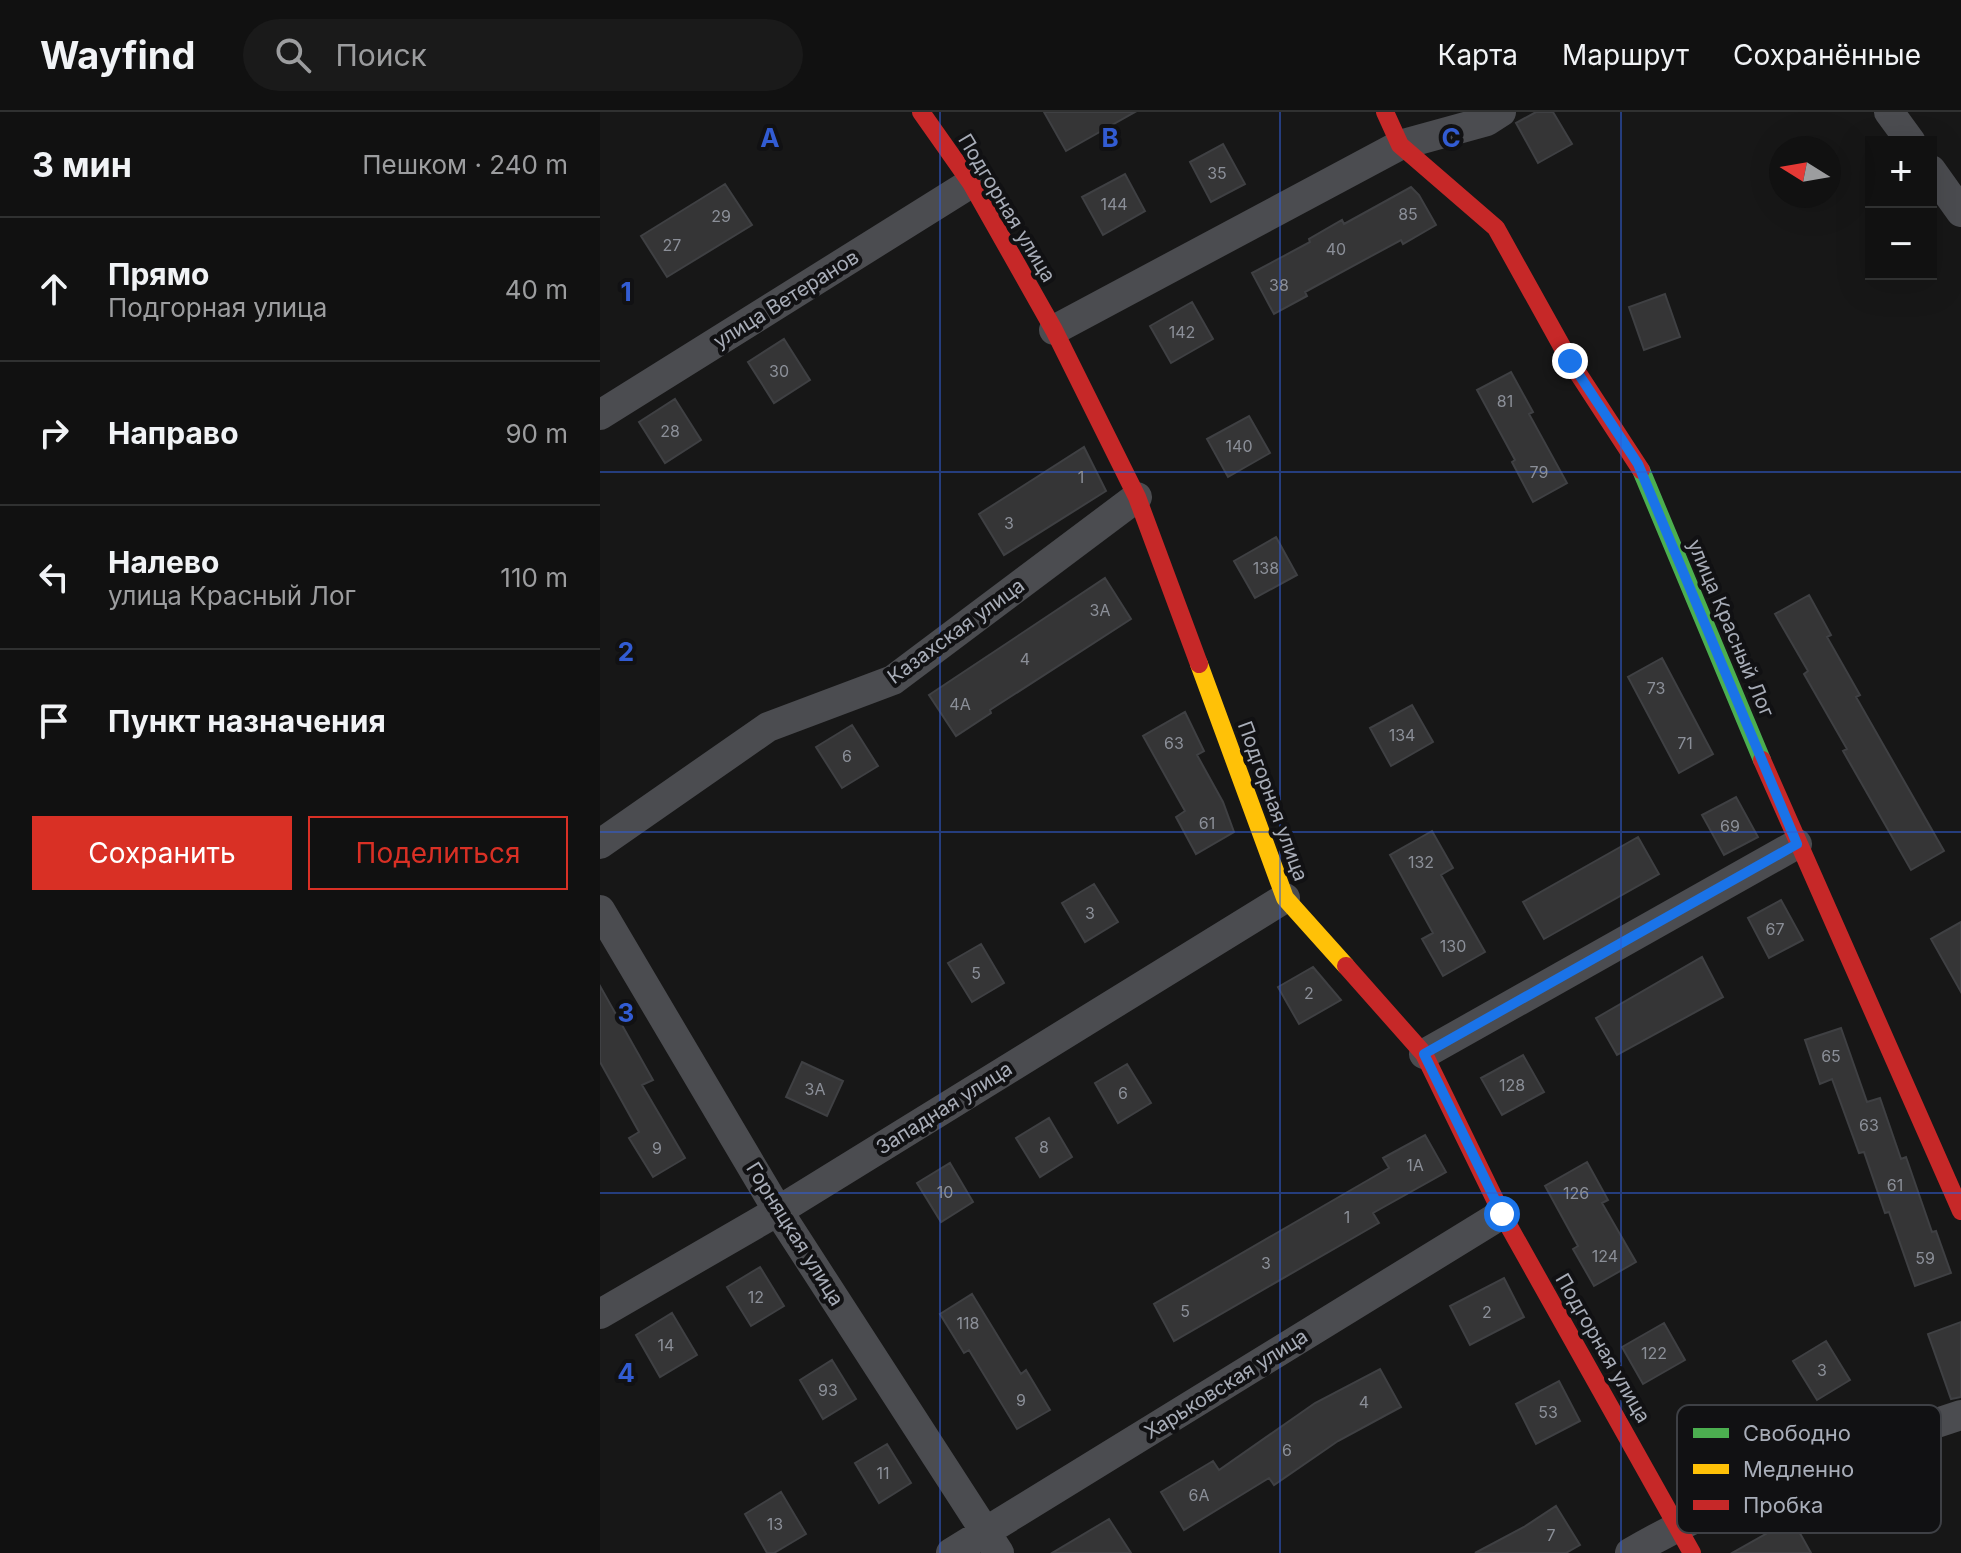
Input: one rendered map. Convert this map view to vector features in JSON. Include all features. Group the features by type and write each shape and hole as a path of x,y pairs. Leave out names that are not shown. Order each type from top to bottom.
{"street":[{"name":"Подгорная улица","path":"921,112 971,183 1054,330 1137,497 1285,898 1424,1054 1502,1214 1677,1523"},
{"name":"улица Красный Лог","path":"1385,112 1400,145 1496,228 1570,361 1638,464 1797,844 1961,1211"},
{"path":"1054,330 1400,145 1487,121 1501,112"},
{"path":"1889,112 1907,136"},
{"path":"1937,178 1961,212"},
{"name":"улица Ветеранов","path":"600,415 971,183"},
{"name":"Казахская улица","path":"600,844 768,727 893,680 1137,497"},
{"path":"1424,1054 1797,844"},
{"name":"Западная улица","path":"600,1314 778,1211 1285,898"},
{"name":"Горняцкая улица","path":"600,910 778,1211 993,1542"},
{"name":"Харьковская улица","path":"951,1553 993,1542 1502,1214"},
{"path":"1941,1421 1961,1415"},
{"path":"1630,1553 1677,1526"},
{"name":"Подгорная улица","path":"1682,1533 1692,1553"}],"building":[{"path":"1044,112 1135,112 1066,151"},
{"path":"1536,112 1553,112 1572,144 1538,163 1516,123"},
{"path":"1223,144 1245,184 1211,202 1190,162"},
{"path":"1125,174 1145,211 1103,235 1082,197"},
{"path":"725,184 752,225 667,277 641,236"},
{"path":"1411,187 1436,225 1403,244 1401,240 1305,292 1307,296 1274,314 1252,273 1310,242 1309,239 1342,220 1344,224"},
{"path":"1665,294 1680,337 1644,350 1629,307"},
{"path":"1192,302 1213,339 1171,363 1150,326"},
{"path":"784,339 810,380 774,403 748,362"},
{"path":"1511,372 1533,412 1529,414 1567,483 1533,502 1512,462 1515,460 1477,390"},
{"path":"675,399 701,440 665,463 639,422"},
{"path":"1249,416 1270,453 1228,477 1207,439"},
{"path":"1084,447 1106,491 1004,555 979,514"},
{"path":"1276,537 1297,575 1255,598 1234,561"},
{"path":"1105,578 1131,619 990,710 991,713 956,736 929,695"},
{"path":"1809,595 1831,635 1827,637 1860,695 1856,697 1944,851 1911,870 1843,751 1847,749 1804,674 1808,671 1775,614"},
{"path":"1662,658 1713,754 1679,773 1628,677"},
{"path":"1412,705 1433,742 1391,766 1370,728"},
{"path":"1185,712 1204,751 1197,755 1223,802 1234,832 1196,854 1176,817 1185,811 1143,736"},
{"path":"852,725 878,766 842,788 816,747"},
{"path":"1736,797 1758,837 1724,855 1702,815"},
{"path":"1432,831 1453,868 1441,875 1485,952 1443,976 1422,939 1433,933 1390,855"},
{"path":"1638,837 1659,874 1544,939 1523,902"},
{"path":"1094,884 1118,922 1085,942 1062,903"},
{"path":"1781,900 1803,940 1769,958 1748,918"},
{"path":"1961,922 1961,992 1931,939"},
{"path":"981,944 1004,983 972,1002 948,963"},
{"path":"1702,957 1723,997 1617,1055 1596,1018"},
{"path":"1313,967 1341,1000 1299,1024 1278,987"},
{"path":"600,986 653,1080 642,1085 685,1158 653,1177 629,1138 639,1132 600,1062"},
{"path":"1841,1028 1867,1102 1880,1098 1901,1159 1906,1157 1932,1232 1936,1231 1951,1273 1915,1286 1889,1212 1885,1213 1864,1152 1859,1153 1832,1079 1820,1084 1805,1040"},
{"path":"1523,1055 1544,1092 1502,1115 1481,1078"},
{"path":"802,1062 843,1081 827,1116 786,1097"},
{"path":"1127,1064 1151,1103 1118,1123 1095,1083"},
{"path":"1049,1118 1072,1157 1040,1177 1016,1138"},
{"path":"1425,1135 1446,1172 1373,1213 1379,1223 1174,1341 1154,1304 1389,1168 1383,1158"},
{"path":"1587,1162 1608,1200 1602,1203 1636,1262 1594,1286 1573,1249 1578,1246 1545,1186"},
{"path":"950,1163 973,1202 941,1222 917,1183"},
{"path":"760,1267 784,1306 751,1326 727,1287"},
{"path":"1504,1278 1524,1317 1470,1345 1450,1306"},
{"path":"972,1294 1021,1374 1026,1370 1050,1410 1017,1429 969,1350 964,1353 940,1314"},
{"path":"672,1313 697,1355 660,1377 636,1335"},
{"path":"1961,1322 1961,1397 1951,1399 1928,1334"},
{"path":"1664,1323 1685,1360 1643,1384 1622,1347"},
{"path":"1826,1341 1850,1380 1817,1400 1793,1361"},
{"path":"832,1360 856,1399 823,1419 800,1380"},
{"path":"1380,1369 1401,1407 1338,1441 1274,1485 1269,1478 1184,1530 1161,1492 1213,1461 1219,1470 1315,1403"},
{"path":"1559,1381 1580,1421 1536,1444 1516,1404"},
{"path":"887,1444 911,1483 879,1503 855,1463"},
{"path":"781,1492 806,1534 774,1553 767,1553 745,1514"},
{"path":"1556,1506 1580,1545 1566,1553 1475,1553 1524,1527"},
{"path":"1109,1519 1131,1553 1052,1553"},
{"path":"1767,1533 1800,1533 1811,1553 1732,1553"}],"traffic: fast":[{"path":"1641,470 1762,760"}],"traffic: slow":[{"path":"1199,664 1285,898 1346,966"}],"traffic: jam":[{"path":"921,112 971,183 1054,330 1137,497 1199,664"},
{"path":"1385,112 1400,145 1496,228 1570,361 1641,470"},
{"path":"1762,760 1961,1211"},
{"path":"1346,966 1424,1054 1502,1214 1677,1526"},
{"path":"1681,1533 1692,1553"}],"route":[{"path":"1502,1214 1424,1054 1797,844 1638,464 1570,361"}]}
